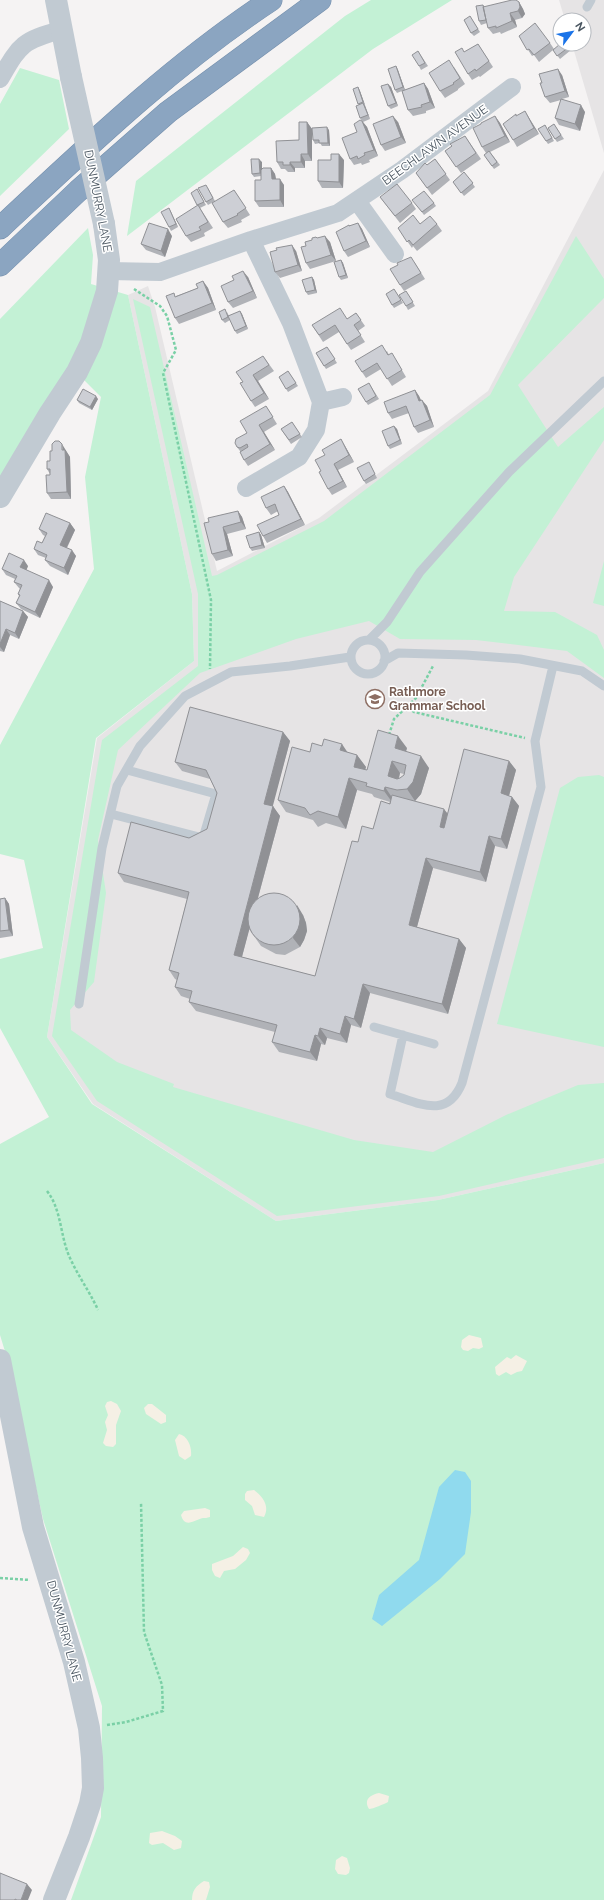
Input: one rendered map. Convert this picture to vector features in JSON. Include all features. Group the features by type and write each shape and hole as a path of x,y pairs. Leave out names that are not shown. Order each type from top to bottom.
{"highway":[{"path":"0,228 106,129 170,74 245,17 271,0"},
{"path":"0,265 78,191 168,112 320,0"}],"street":[{"name":"DUNMURRY LANE","path":"0,497 50,413 77,372 91,344 107,291 109,260 104,224 71,77 56,0"},
{"path":"0,79 19,48 38,37 61,30"},
{"name":"BEECHLAWN AVENUE","path":"109,271 160,272 251,240 338,213 402,170 512,87"},
{"path":"356,201 395,254"},
{"path":"246,488 299,458 316,430 320,402 291,323 251,240"},
{"path":"320,402 343,397"},
{"name":"DUNMURRY LANE","path":"0,1360 33,1527 51,1581 74,1662 89,1728 93,1781 90,1804 79,1837 54,1900"}],"lane":[{"path":"369,640 387,622 420,572 509,472 604,381"},
{"path":"363,640 369,640 375,642 383,649 384,661 379,670 369,674 363,674 354,668 350,657 354,646 363,640"},
{"path":"384,661 398,654 520,659 582,671 604,686"},
{"path":"79,1004 102,848 117,786 140,746 185,696 231,672 290,666 350,657"},
{"path":"403,1035 386,1093 426,1106 442,1106 457,1095 462,1083 541,787 535,741 553,666"},
{"path":"111,814 203,838 216,794 127,770"},
{"path":"374,1027 434,1044"}],"path":[{"path":"131,287 160,306 167,316 176,350 164,374 211,600 210,683"},
{"path":"389,735 394,719 408,708 416,698 438,655"},
{"path":"408,708 414,712 535,741"},
{"path":"47,1191 53,1199 69,1258 98,1310"},
{"path":"89,1728 126,1722 163,1711 162,1685 144,1632 141,1502"},
{"path":"0,1578 51,1581"}],"shaded area":[{"path":"559,0 604,0 604,153 574,52 592,52 592,12 563,12"},
{"name":"Rathmore Grammar School","path":"604,170 604,1163 438,1200 276,1221 93,1104 47,1037 97,738 194,661 192,594 128,295 148,286 155,307 217,571 319,518 488,391"}],"green space":[{"path":"371,0 452,0 373,49 127,236 136,181 345,16"},
{"path":"20,68 59,80 69,129 0,196 0,104"},
{"path":"88,228 93,255 91,284 128,295 192,594 194,661 96,738 47,1037 92,1104 276,1221 438,1200 604,1163 604,1900 71,1900 101,1817 102,1706 43,1519 7,1358 0,1335 0,1144 49,1117 0,1028 0,959 43,948 24,860 0,854 0,745 94,569 85,477 101,397 77,373 0,496 0,319"},
{"path":"576,236 604,279 604,298 518,385 558,447 604,407 604,440 514,577 504,611 555,612 597,635 604,650 604,678 567,651 476,640 400,639 369,621 296,639 200,673 118,750 98,840 106,893 94,982 70,1010 71,1030 117,1062 174,1084 173,1087 354,1140 433,1152 506,1115 578,1085 604,1083 604,1158 439,1196 277,1216 97,1101 52,1036 102,740 198,666 198,594 133,299 150,307 212,576 217,575 324,521 490,395"},
{"path":"604,561 604,606 593,603"},
{"path":"599,775 604,777 604,1047 497,1024 560,788 578,777"}],"sand":[{"path":"469,1335 481,1338 483,1347 479,1349 473,1348 468,1351 463,1350 461,1347 462,1340"},
{"path":"516,1355 527,1361 522,1371 511,1375 506,1372 499,1376 496,1374 495,1367 507,1357 511,1359"},
{"path":"111,1401 117,1404 121,1411 116,1425 116,1444 113,1447 106,1446 103,1443 107,1430 105,1422 108,1415 105,1406 107,1402"},
{"path":"148,1404 152,1404 166,1415 166,1422 161,1424 146,1414 144,1408"},
{"path":"179,1434 187,1439 191,1449 191,1456 185,1460 179,1456 175,1440"},
{"path":"254,1490 265,1502 266,1513 264,1517 255,1515 252,1506 245,1500 245,1494 247,1491"},
{"path":"205,1508 210,1510 210,1517 187,1523 181,1515 184,1511"},
{"path":"243,1547 248,1549 250,1553 246,1560 235,1569 224,1571 220,1578 215,1576 212,1570 212,1564 233,1556"},
{"path":"379,1793 389,1796 388,1802 369,1809 367,1806 367,1800 371,1796"},
{"path":"162,1831 175,1836 182,1841 181,1848 174,1850 163,1843 152,1845 149,1843 150,1833"},
{"path":"342,1856 347,1858 350,1868 349,1873 346,1875 338,1874 335,1869 336,1860"},
{"path":"204,1881 209,1882 210,1887 206,1900 192,1900 195,1889"}],"water":[{"path":"455,1470 465,1472 471,1481 471,1512 465,1554 440,1579 382,1626 372,1619 379,1595 419,1560 439,1487"}],"building":[{"path":"512,0 519,2 520,7 518,11 510,13 512,21 496,28 496,26 488,28 483,7"},
{"path":"483,5 486,20 479,21 476,6"},
{"path":"470,16 478,29 471,33 464,20"},
{"path":"535,23 550,43 534,55 529,49 527,50 519,36"},
{"path":"478,44 489,61 476,71 475,69 468,74 455,52 462,48 464,52"},
{"path":"418,51 425,63 419,66 412,55"},
{"path":"554,52 562,52 557,56"},
{"path":"449,60 460,78 453,83 454,84 440,91 429,73"},
{"path":"396,66 403,87 395,90 388,69"},
{"path":"558,69 565,91 545,97 540,83 542,83 539,74"},
{"path":"424,83 430,102 421,105 422,107 408,110 402,91"},
{"path":"388,84 396,103 388,106 381,86"},
{"path":"358,87 363,102 358,104 353,89"},
{"path":"561,99 581,105 575,124 555,118"},
{"path":"363,103 368,115 360,118 356,106"},
{"path":"525,111 534,128 513,140 503,124 516,114 516,116"},
{"path":"393,116 401,137 381,145 373,124"},
{"path":"495,116 505,136 482,147 473,128"},
{"path":"360,120 362,121 374,150 364,153 365,155 358,159 357,156 350,159 342,138 357,132 354,124"},
{"path":"299,122 307,122 308,154 301,154 301,162 290,162 290,165 283,165 283,162 277,162 276,141 299,140"},
{"path":"554,124 561,135 555,139 548,128"},
{"path":"545,125 552,138 546,141 538,129"},
{"path":"327,127 328,143 319,143 319,140 313,140 312,128"},
{"path":"465,136 476,153 456,167 445,151 452,146 450,144"},
{"path":"489,151 497,162 492,166 484,155"},
{"path":"331,154 339,154 339,182 318,181 318,160 331,160"},
{"path":"251,159 259,159 260,173 252,174"},
{"path":"435,159 446,174 427,188 416,173 425,163 427,165"},
{"path":"263,168 271,168 272,179 280,179 280,200 255,201 255,180 261,180 261,170"},
{"path":"464,172 473,183 461,193 453,182"},
{"path":"397,184 412,203 395,216 380,197"},
{"path":"206,185 213,198 206,202 198,188"},
{"path":"197,189 204,202 197,205 191,193"},
{"path":"234,190 246,208 237,214 238,215 223,222 212,203"},
{"path":"424,191 434,203 422,212 412,200"},
{"path":"198,205 208,222 199,227 201,230 186,236 176,219"},
{"path":"169,208 176,224 169,227 161,212"},
{"path":"413,215 420,224 430,216 437,224 413,245 409,240 407,242 398,228"},
{"path":"149,223 168,229 161,251 141,244"},
{"path":"358,223 366,241 344,251 336,232 349,225"},
{"path":"325,236 331,255 306,263 301,247 306,246 305,242 312,240 312,238"},
{"path":"292,245 298,265 275,272 270,252 277,250 276,248"},
{"path":"411,257 421,273 400,285 390,269 398,265 397,263"},
{"path":"341,260 346,275 339,277 334,262"},
{"path":"243,271 253,291 228,302 221,286 234,280 232,276"},
{"path":"312,277 315,290 306,292 302,280"},
{"path":"203,281 212,303 175,318 166,296 174,293 175,297 198,288 196,284"},
{"path":"394,289 401,300 392,305 386,294"},
{"path":"406,291 413,302 406,306 399,295"},
{"path":"340,308 347,319 356,313 361,320 354,325 361,335 347,344 335,325 319,335 312,325"},
{"path":"225,309 228,317 222,320 219,312"},
{"path":"240,311 246,326 235,331 228,316"},
{"path":"382,345 388,355 392,353 402,370 387,379 377,363 362,372 355,361"},
{"path":"327,347 335,359 324,366 316,353"},
{"path":"263,356 269,365 253,375 264,393 251,401 240,383 243,382 236,372"},
{"path":"288,371 296,383 286,389 279,377"},
{"path":"369,383 376,396 366,402 358,389"},
{"path":"83,389 96,396 90,407 77,400"},
{"path":"415,390 419,401 422,400 430,420 414,427 406,406 388,413 384,402"},
{"path":"266,406 273,417 259,425 270,444 244,460 240,452 248,447 247,444 240,448 237,447 235,443 236,439 247,433 240,421"},
{"path":"292,422 300,434 289,440 281,429"},
{"path":"394,426 400,440 388,446 382,431"},
{"path":"341,439 349,455 334,464 343,481 328,489 319,472 321,471 315,460 325,455 322,450"},
{"path":"55,441 59,441 62,444 62,450 65,450 67,492 47,493 46,475 50,475 50,469 47,469 47,461 50,461 50,451 52,451 52,444"},
{"path":"369,462 375,474 364,481 357,468"},
{"path":"284,486 301,519 263,536 257,525 279,515 275,504 266,508 261,497"},
{"path":"238,511 241,522 223,527 228,550 212,554 204,523 209,522 208,518"},
{"path":"46,513 70,523 60,545 72,550 64,568 45,560 47,555 34,549 37,541 42,543 47,533 39,529"},
{"path":"259,532 262,545 250,548 246,536"},
{"path":"9,553 24,560 20,567 49,580 35,612 16,603 20,595 18,594 22,585 14,582 17,576 2,569"},
{"path":"0,601 23,611 15,633 6,629 0,644"},
{"path":"190,707 283,732 264,804 273,806 234,955 315,976 352,841 358,842 362,826 373,829 381,801 390,804 392,795 444,809 440,827 444,828 464,749 509,761 501,793 512,797 501,839 489,836 480,872 426,858 409,925 459,939 442,1004 363,984 354,1019 345,1016 340,1034 320,1028 318,1036 315,1035 310,1052 272,1042 277,1025 189,1002 192,991 175,987 179,973 169,970 189,892 118,873 131,822 189,838 207,829 217,793 206,770 175,762"},
{"path":"378,730 398,736 395,748 421,756 413,782 407,789 397,790 385,787 384,791 366,786 367,783 349,778 338,817 318,811 310,815 305,808 278,800 292,747 310,752 312,743 322,746 324,739 342,744 340,750 357,755 354,767 367,770","holes":["392,761 406,765 404,775 400,778 397,779 388,776"]},
{"path":"269,893 279,893 293,900 300,914 300,924 293,938 279,945 269,945 259,941 252,934 248,924 248,914 252,904 259,897"},
{"path":"5,898 9,930 0,931 0,899"},
{"path":"0,1873 27,1884 21,1900 0,1900"}],"place":[{"name":"Rathmore Grammar School","path":"375,699"}]}
